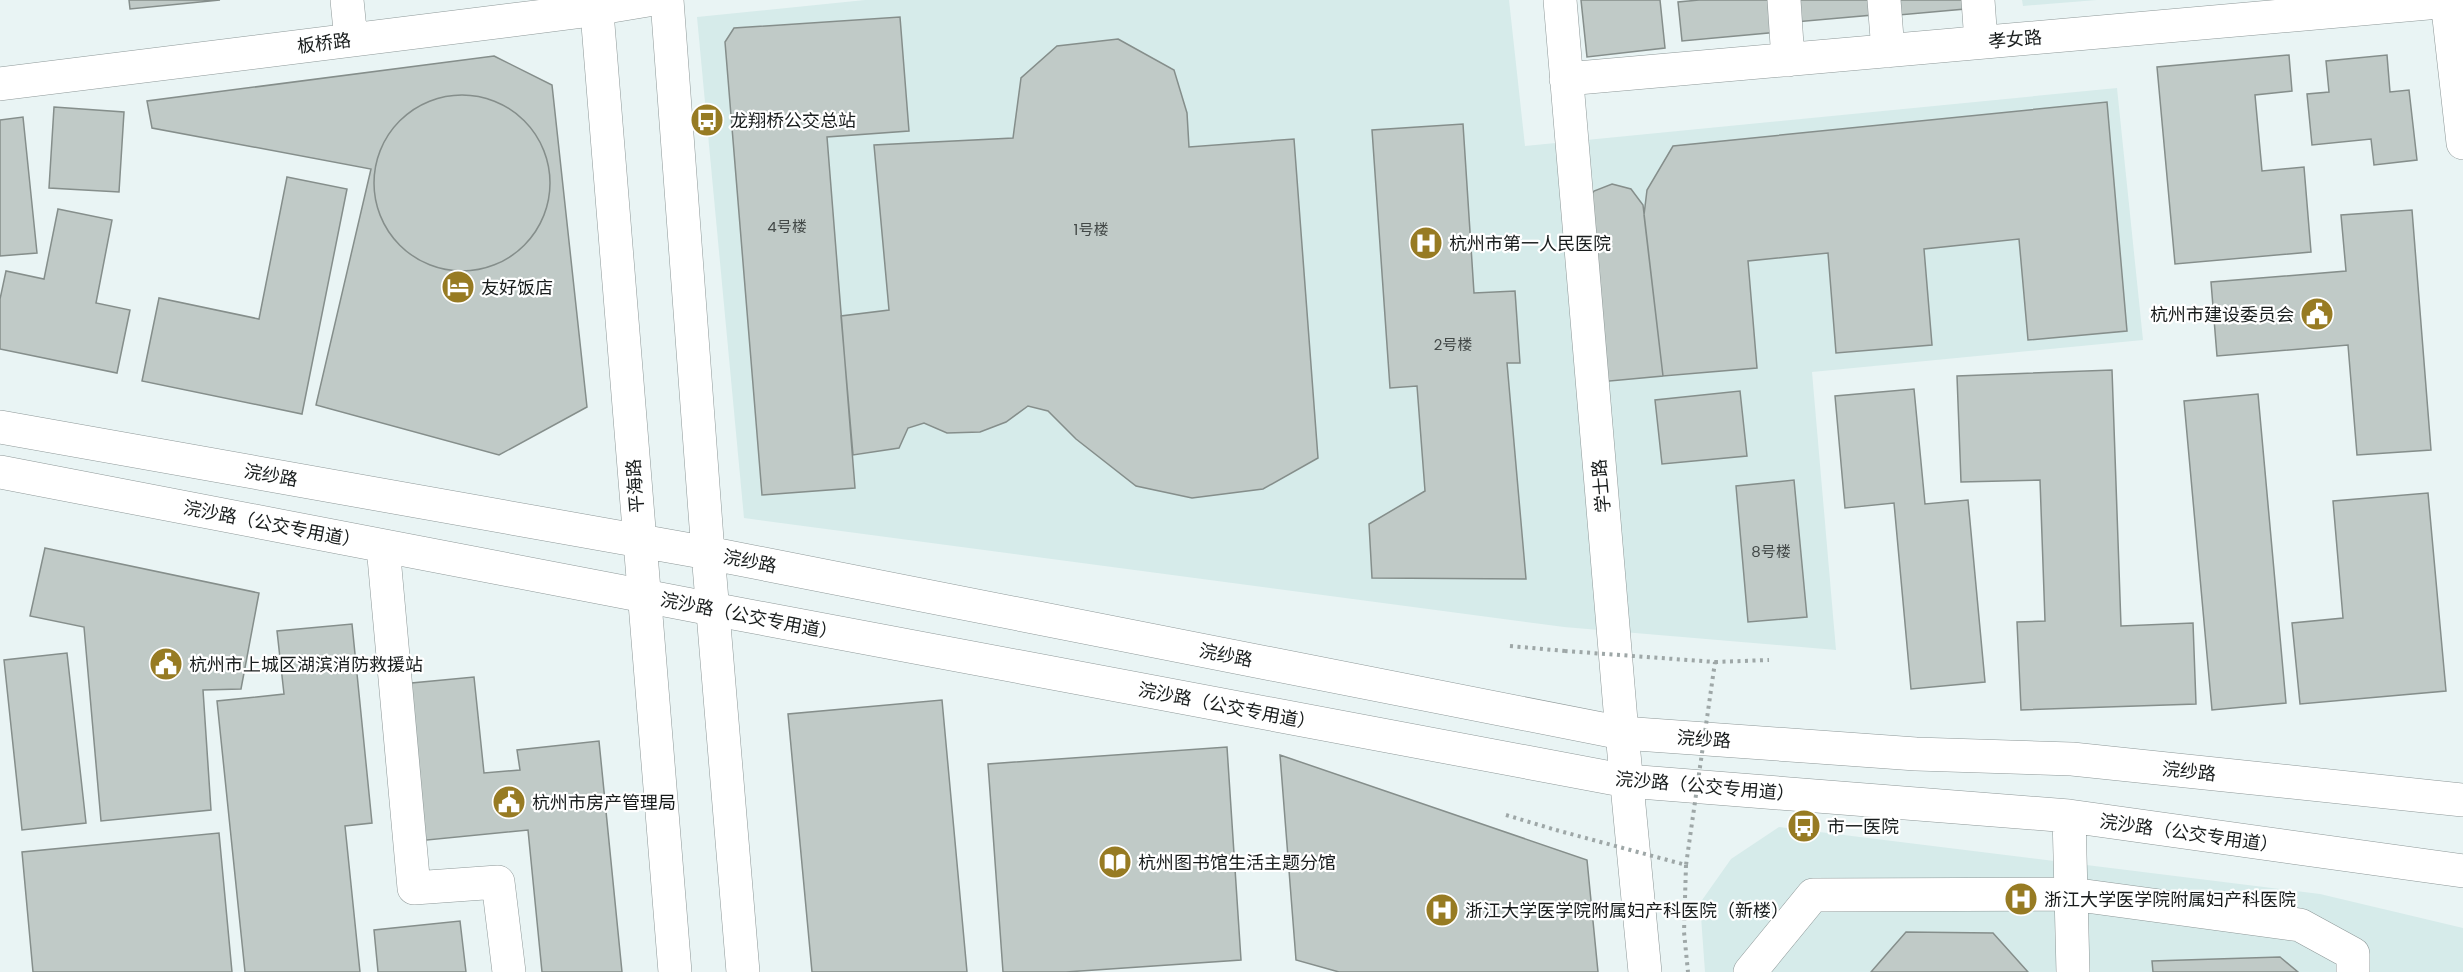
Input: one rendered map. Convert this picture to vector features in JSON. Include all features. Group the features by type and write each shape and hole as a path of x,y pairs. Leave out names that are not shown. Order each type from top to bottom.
{"main road":[{"path":"347,0 351,40"},
{"name":"板桥路","path":"0,84 351,40 597,4 648,0"},
{"path":"667,0 712,609 743,972"},
{"name":"学士路","path":"1560,0 1626,781 1645,972"},
{"path":"1784,0 1788,60"},
{"path":"1884,0 1888,51"},
{"path":"1978,0 1981,42"},
{"path":"2452,0 2463,143"},
{"name":"孝女路","path":"1566,79 2452,0"},
{"name":"平海路","path":"597,4 675,972"},
{"name":"浣纱路","path":"0,428 639,540 1622,733 1916,754 2072,759 2463,800"},
{"name":"浣沙路（公交专用道）","path":"0,472 1626,781 2069,816 2463,871"},
{"path":"383,546 414,888 498,882 508,972"},
{"path":"2069,816 2073,972"},
{"path":"1750,972 1813,895 2071,894 2300,925 2353,954 2353,972"}],"path":[{"path":"1510,646 1715,662 1769,660"},
{"path":"1688,972 1684,932 1686,865 1715,662"},
{"path":"1506,815 1686,865"}],"shaded area":[{"name":"杭州市第一人民医院","path":"865,0 1509,0 1525,146 2117,88 2143,340 1812,372 1836,650 1564,627 744,518 697,17"},
{"path":"2022,0 2097,0 2023,6"},
{"name":"浙江大学医学院附属妇产科医院","path":"1779,827 2320,894 2463,928 2463,972 1705,972 1700,903 1731,859"}],"building":[{"path":"129,0 220,0 130,9"},
{"path":"1581,0 1660,0 1665,48 1587,57"},
{"path":"1776,0 1779,32 1682,41 1678,2"},
{"path":"1793,0 1872,0 1873,15 1795,22"},
{"path":"1898,0 1964,0 1965,9 1899,15"},
{"path":"900,17 909,131 827,137 855,488 762,495 725,42 734,28"},
{"path":"1118,39 1174,70 1187,113 1189,147 1294,139 1318,458 1263,489 1192,498 1136,486 1076,439 1048,411 1028,406 1006,422 980,432 947,433 924,423 908,428 899,448 853,455 841,316 889,310 874,145 1013,138 1021,78 1057,46"},
{"path":"2289,55 2292,91 2255,95 2262,171 2304,167 2311,252 2175,264 2157,67"},
{"path":"2387,55 2390,92 2409,90 2417,160 2374,165 2371,139 2312,145 2307,94 2329,92 2326,61"},
{"name":"友好饭店","path":"494,56 552,85 587,407 499,455 316,405 371,169 152,128 147,101"},
{"name":"友好饭店","path":"462,95 496,102 511,110 524,121 535,134 543,149 550,183 543,217 535,232 524,245 511,256 496,264 462,271 428,264 413,256 400,245 389,232 381,217 374,183 381,149 389,134 400,121 413,110 428,102"},
{"path":"2107,102 2127,331 2028,340 2019,239 1924,249 1932,345 1836,353 1828,253 1748,261 1757,368 1663,376 1644,215 1647,190 1673,146"},
{"path":"54,107 124,112 119,192 49,188"},
{"path":"23,117 37,253 0,256 0,120"},
{"path":"1463,124 1474,293 1515,291 1520,363 1507,363 1526,579 1372,578 1369,524 1425,491 1417,386 1390,388 1372,130"},
{"path":"287,177 347,189 302,414 142,381 159,298 259,319"},
{"path":"1612,184 1631,189 1643,205 1663,376 1599,382 1588,199 1594,191"},
{"path":"58,209 112,220 96,303 130,310 117,373 0,349 0,299 6,271 44,279"},
{"name":"杭州市建设委员会","path":"2412,210 2431,450 2357,455 2348,345 2217,356 2211,282 2346,271 2341,215"},
{"path":"2112,370 2121,626 2193,623 2196,704 2021,710 2017,622 2045,621 2040,480 1961,482 1957,376"},
{"path":"1914,389 1925,504 1968,500 1985,682 1911,689 1894,503 1845,508 1835,396"},
{"path":"1740,391 1747,456 1662,464 1655,400"},
{"path":"2258,394 2286,703 2212,710 2184,401"},
{"path":"1794,480 1807,617 1748,622 1736,486"},
{"path":"2428,493 2446,691 2300,704 2292,623 2343,618 2333,501"},
{"name":"杭州市上城区湖滨消防救援站","path":"45,548 259,593 241,689 203,690 211,810 101,821 84,627 30,616"},
{"path":"352,624 372,823 345,826 360,972 245,972 217,701 284,694 277,631"},
{"path":"67,653 86,823 22,830 4,660"},
{"name":"杭州市房产管理局","path":"474,677 484,773 520,770 517,750 599,741 622,972 542,972 528,830 417,841 401,684"},
{"path":"942,700 967,972 812,972 788,714"},
{"name":"杭州图书馆生活主题分馆","path":"1227,747 1241,960 1066,972 1003,972 988,764"},
{"name":"浙江大学医学院附属妇产科医院（新楼）","path":"1280,755 1587,860 1598,972 1339,972 1296,960"},
{"path":"219,833 232,972 33,972 22,852"},
{"path":"460,921 466,972 378,972 374,930"},
{"path":"1906,932 1993,933 2028,972 1871,972"},
{"path":"2280,957 2298,972 2153,972 2152,961"}],"place":[{"name":"龙翔桥公交总站","path":"707,120"},
{"name":"杭州市第一人民医院","path":"1426,243"},
{"name":"友好饭店","path":"458,287"},
{"name":"杭州市建设委员会","path":"2317,314"},
{"name":"杭州市上城区湖滨消防救援站","path":"166,664"},
{"name":"杭州市房产管理局","path":"509,802"},
{"name":"市一医院","path":"1804,826"},
{"name":"杭州图书馆生活主题分馆","path":"1115,862"},
{"name":"浙江大学医学院附属妇产科医院","path":"2021,899"},
{"name":"浙江大学医学院附属妇产科医院（新楼）","path":"1442,910"}]}
